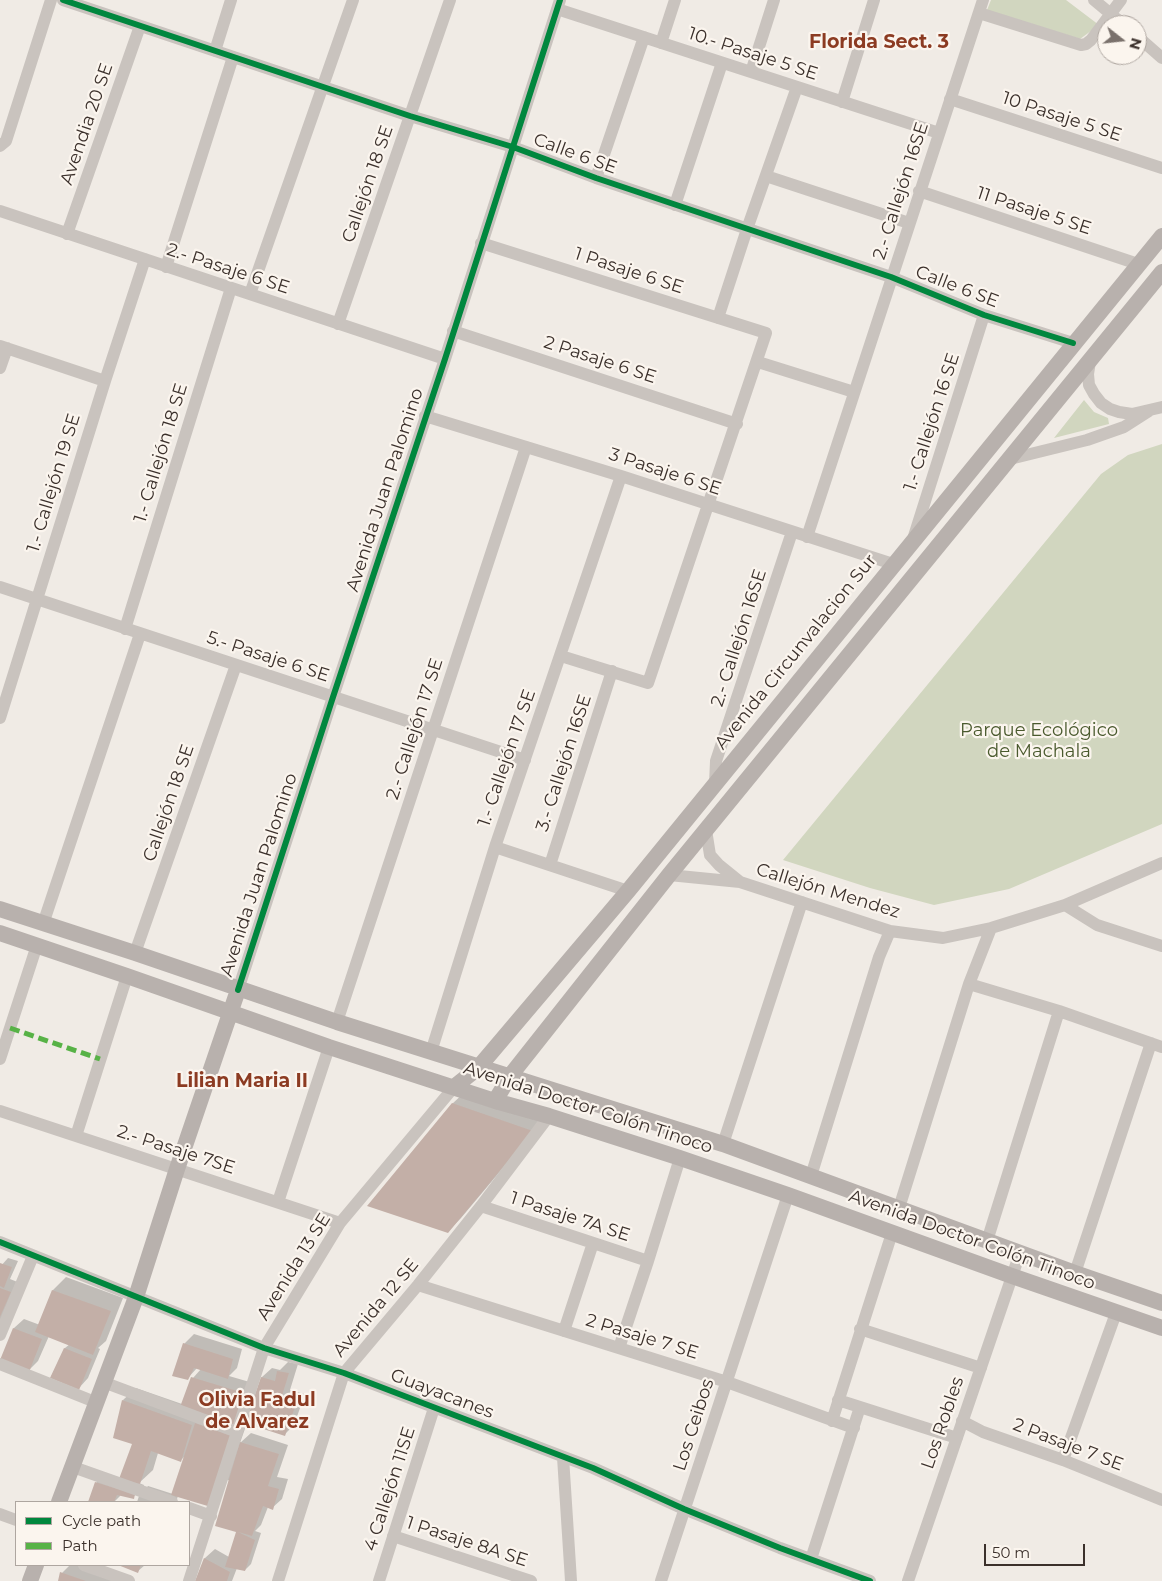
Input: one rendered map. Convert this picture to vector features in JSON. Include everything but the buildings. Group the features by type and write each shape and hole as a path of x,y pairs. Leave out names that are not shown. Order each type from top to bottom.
{"main road":[{"name":"Avenida Circunvalacion Sur","path":"454,1086 478,1068 628,891 1162,236"},
{"path":"495,1101 510,1076 669,875 1162,272"},
{"path":"941,505 960,520"},
{"path":"710,790 724,808"},
{"name":"Avenida Doctor Colón Tinoco","path":"0,909 135,953 238,990 478,1068 510,1076 723,1144 1075,1273 1162,1301"},
{"name":"Avenida Doctor Colón Tinoco","path":"0,933 329,1047 680,1158 1162,1328"},
{"name":"Avenida Juan Palomino","path":"60,1501 95,1402 136,1297 238,990"},
{"path":"30,1581 36,1566"}],"street":[{"path":"0,146 6,141 51,0"},
{"name":"Calle 6 SE","path":"63,0 410,116 513,147 596,178 891,277 984,315 1073,344"},
{"path":"215,51 231,0"},
{"path":"250,294 352,0"},
{"name":"Callejón 18 SE","path":"338,324 450,0"},
{"path":"661,43 675,0"},
{"path":"752,72 774,0"},
{"path":"842,102 874,0"},
{"name":"2.- Callejón 16SE","path":"807,537 983,0"},
{"path":"1094,0 1111,14"},
{"path":"978,13 1081,45 1091,40 1121,0"},
{"name":"10.- Pasaje 5 SE","path":"559,4 661,43 939,133"},
{"name":"Avenida Juan Palomino","path":"238,990 559,4"},
{"name":"Avendia 20 SE","path":"67,234 140,26"},
{"path":"596,178 644,37"},
{"path":"1147,45 1162,58"},
{"path":"166,267 233,57"},
{"path":"675,205 722,62"},
{"path":"718,318 746,229 797,87"},
{"name":"10 Pasaje 5 SE","path":"950,98 1162,168"},
{"path":"766,176 909,223"},
{"name":"11 Pasaje 5 SE","path":"919,191 1138,264"},
{"name":"2.- Pasaje 6 SE","path":"0,211 445,359"},
{"name":"1 Pasaje 6 SE","path":"482,242 766,333 758,362"},
{"name":"1.- Callejón 19 SE","path":"0,718 145,259"},
{"name":"1.- Callejón 18 SE","path":"125,629 230,288"},
{"name":"1.- Callejón 16 SE","path":"913,540 984,315"},
{"name":"2 Pasaje 6 SE","path":"453,330 736,424"},
{"path":"0,368 3,347 105,381"},
{"path":"1090,361 1089,385 1101,403 1110,409 1132,414 1162,407"},
{"path":"560,656 648,683 758,362 854,392"},
{"path":"1010,459 1087,440 1124,427 1149,411"},
{"name":"3 Pasaje 6 SE","path":"425,416 621,476 893,564"},
{"name":"2.- Callejón 17 SE","path":"337,1022 526,447"},
{"name":"1.- Callejón 17 SE","path":"431,1052 496,847 621,476"},
{"name":"2.- Callejón 16SE","path":"710,790 716,761 792,532"},
{"name":"5.- Pasaje 6 SE","path":"0,587 525,760"},
{"path":"43,924 140,634"},
{"name":"Callejón 18 SE","path":"135,953 236,665"},
{"name":"3.- Callejón 16SE","path":"550,866 612,672"},
{"name":"Callejón Mendez","path":"706,830 710,855 719,866 740,882"},
{"path":"496,847 628,891"},
{"name":"Callejón Mendez","path":"669,875 740,882 890,931 943,938 991,928 1065,905 1162,863"},
{"path":"723,1144 802,902"},
{"path":"1065,905 1097,925 1162,946"},
{"path":"899,1208 969,984 991,928"},
{"path":"811,1176 879,957 890,931"},
{"path":"0,1059 37,945"},
{"path":"76,1136 127,976"},
{"path":"969,984 1058,1011 1157,1045 1075,1273"},
{"path":"986,1241 1058,1011"},
{"path":"278,1202 329,1047"},
{"name":"Avenida 13 SE","path":"190,1581 234,1437 264,1348 340,1223 454,1086"},
{"name":"2.- Pasaje 7SE","path":"0,1111 340,1223"},
{"name":"Avenida 12 SE","path":"278,1581 344,1373 418,1285 549,1116"},
{"path":"619,1348 680,1158"},
{"name":"Los Ceibos","path":"661,1581 788,1195"},
{"name":"1 Pasaje 7A SE","path":"481,1206 648,1261"},
{"path":"832,1421 892,1233"},
{"name":"Guayacanes","path":"0,1242 264,1348 344,1373 563,1456 684,1509 870,1581"},
{"path":"564,1331 593,1243"},
{"name":"Los Robles","path":"908,1581 1020,1253"},
{"path":"0,1335 33,1256"},
{"name":"2 Pasaje 7 SE","path":"418,1285 726,1382 854,1428"},
{"path":"1063,1460 1116,1313"},
{"path":"860,1329 981,1368"},
{"path":"0,1364 95,1402"},
{"path":"103,1382 237,1432"},
{"path":"838,1400 957,1438"},
{"path":"811,1559 860,1407"},
{"name":"4 Callejón 11SE","path":"378,1581 434,1408"},
{"name":"2 Pasaje 7 SE","path":"962,1422 983,1432 1063,1460 1162,1500"},
{"path":"563,1456 571,1581"},
{"path":"73,1467 169,1501"},
{"path":"190,1508 211,1516"},
{"path":"0,1514 15,1520"},
{"name":"1 Pasaje 8A SE","path":"393,1536 505,1577 531,1581"},
{"path":"87,1566 129,1581"}],"green space":[{"path":"991,0 1066,0 1097,23 1097,26 1080,39 987,10"},
{"path":"1084,400 1094,412 1108,418 1109,424 1054,438"},
{"name":"Parque Ecológico de Machala","path":"1162,444 1162,824 1009,889 934,905 870,888 783,860 1101,474 1128,455"}],"marked path":[{"path":"10,1028 100,1059"}],"cycle path":[{"path":"63,0 410,116 513,147 596,178 891,277 984,315 1073,343"},
{"path":"238,990 445,359 560,0"},
{"path":"0,1242 264,1348 344,1373 593,1468 684,1509 780,1548 870,1581"}],"district":[{"name":"Florida Sect. 3","path":"879,42"},
{"name":"Lilian Maria II","path":"242,1081"},
{"name":"Olivia Fadul de Alvarez","path":"257,1411"}]}
